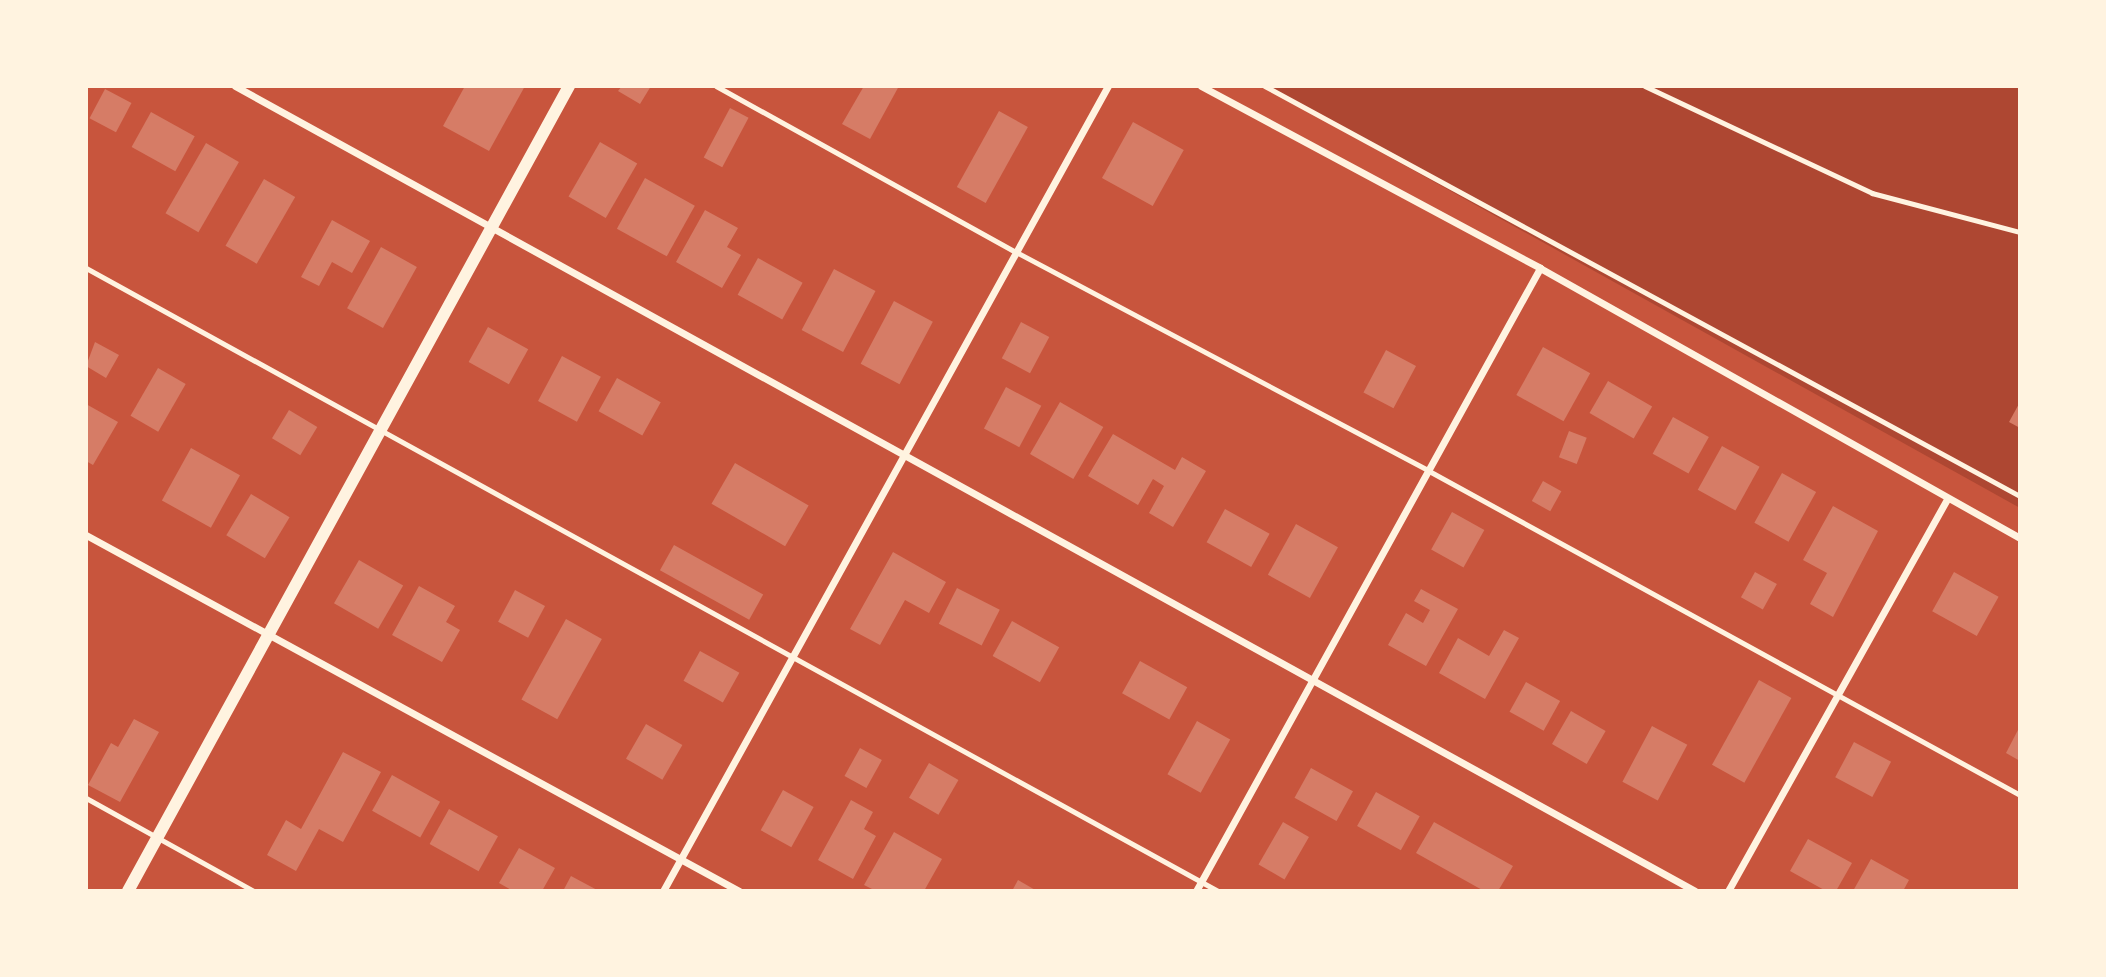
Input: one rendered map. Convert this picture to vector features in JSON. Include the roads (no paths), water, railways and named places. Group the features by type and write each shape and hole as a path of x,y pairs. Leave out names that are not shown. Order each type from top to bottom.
{"street":[{"path":"235,86 492,225 1695,891"},
{"path":"128,891 569,86"},
{"path":"663,891 1108,86"},
{"path":"1201,86 1540,268 2020,538"},
{"path":"1196,891 1315,681 1540,268"},
{"path":"1728,891 1948,498"},
{"path":"86,535 739,891"}],"lane":[{"path":"716,86 1016,252 1429,471 2020,795"},
{"path":"86,268 1218,891"},
{"path":"86,798 254,891"}]}
